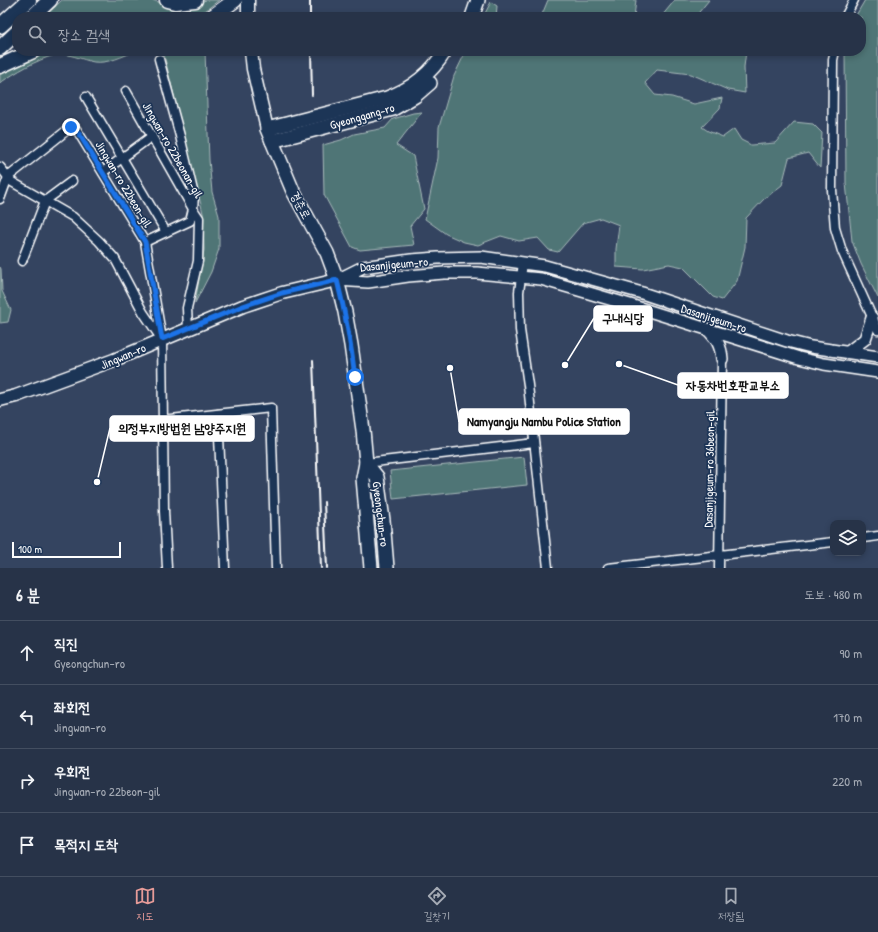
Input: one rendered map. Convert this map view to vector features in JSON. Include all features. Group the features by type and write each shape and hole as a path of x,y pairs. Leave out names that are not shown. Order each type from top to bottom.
{"highway":[{"path":"16,12 29,0"},
{"path":"37,12 50,0"},
{"path":"167,0 175,2 195,0"},
{"path":"219,12 235,0"},
{"path":"0,26 12,15"},
{"path":"0,48 12,37"},
{"path":"0,66 21,56"}],"main road":[{"path":"248,0 248,12"},
{"path":"466,12 470,0"},
{"path":"474,12 478,0"},
{"path":"252,56 253,69 269,135"},
{"name":"Gyeonggang-ro","path":"269,135 402,93 412,87 428,73 441,56"},
{"name":"Gyeonggang-ro","path":"269,135 397,107 415,96 431,82 450,56"},
{"name":"경춘로","path":"269,135 293,191 328,253 337,280"},
{"name":"Jingwan-ro","path":"0,400 16,396 114,360 243,306 276,295 337,280"},
{"name":"Gyeongchun-ro","path":"337,280 351,345 366,463 363,478 371,568"},
{"name":"Gyeongchun-ro","path":"366,463 377,476 383,520 387,568"}],"street":[{"path":"848,12 854,0"},
{"path":"833,56 832,190 835,228 842,251 878,330"},
{"path":"159,59 194,195 193,209 198,218 198,261 187,308 188,329"},
{"name":"Jingwan-ro 22beonan-gil","path":"126,91 193,209 190,221 145,242"},
{"path":"86,97 166,232"},
{"name":"Jingwan-ro 22beon-gil","path":"8,176 71,127 75,127 145,242 162,339 162,420 167,568"},
{"path":"103,172 152,136"},
{"path":"0,167 12,182 74,217 99,241 115,258 143,312 162,339"},
{"path":"0,199 8,176"},
{"path":"22,261 45,201 72,181"},
{"name":"Dasanjigeum-ro","path":"337,280 363,267 411,260 438,258 481,258 524,263 574,273 642,293 787,341 811,347 878,356"},
{"path":"524,263 519,292 520,330 548,568"},
{"name":"Dasanjigeum-ro","path":"337,280 368,282 408,276 444,273 477,273 541,279 800,358 824,364 878,372"},
{"path":"848,352 865,339 872,318"},
{"path":"708,330 717,338 720,344 722,360"},
{"path":"722,360 730,349 736,344 745,342"},
{"name":"Dasanjigeum-ro 36beon-gil","path":"719,568 722,360"},
{"path":"162,420 271,408 276,568"},
{"path":"218,414 225,568"},
{"path":"366,463 534,443"},
{"path":"866,538 878,536"},
{"path":"608,568 830,542"}],"green space":[{"path":"62,0 152,0 175,7 195,4 206,0 219,0 203,12 49,12"},
{"path":"548,0 636,0 635,12 543,12"},
{"path":"675,0 709,0 699,12 665,12"},
{"path":"865,0 878,0 878,298 861,264 852,241 846,183 845,56 866,56 866,12 858,12"},
{"path":"491,2 497,6 496,12 486,12"},
{"path":"34,56 52,56 26,67 0,83 0,74 22,61"},
{"path":"73,56 123,56 105,62 89,61"},
{"path":"164,56 205,56 209,160 212,192 219,216 219,249 211,272 195,303 204,250 203,213"},
{"path":"464,56 745,56 744,67 745,93 728,90 691,74 657,70 645,83 655,95 672,97 694,104 722,98 720,108 702,127 723,137 734,129 741,140 751,145 775,143 794,122 813,124 822,133 820,168 808,153 789,158 782,185 764,199 746,218 745,247 737,281 722,300 713,297 683,267 669,264 643,269 616,267 616,249 619,225 601,218 583,223 558,252 549,250 538,238 519,241 501,236 478,245 464,242 446,234 425,219 438,158 439,127 454,76"},
{"path":"422,112 396,145 413,156 424,209 410,226 414,245 360,250 352,247 324,195 323,145 341,140 354,134 385,128 393,119"},
{"path":"0,267 2,291 11,310 8,322 0,323"},
{"path":"524,457 527,485 393,499 390,471"}],"railway":[{"path":"310,0 310,12"},
{"path":"311,56 312,95"},
{"path":"313,360 321,568"},
{"path":"324,502 327,568"}],"place":[{"name":"자동차번호판교부소","path":"619,364"},
{"name":"구내식당","path":"565,365"},
{"name":"Namyangju Nambu Police Station","path":"450,368"},
{"name":"의정부지방법원 남양주지원","path":"97,482"}],"route":[{"path":"71,127 75,127 145,242 162,339 243,306 282,293 337,280 345,312 355,377"}]}
